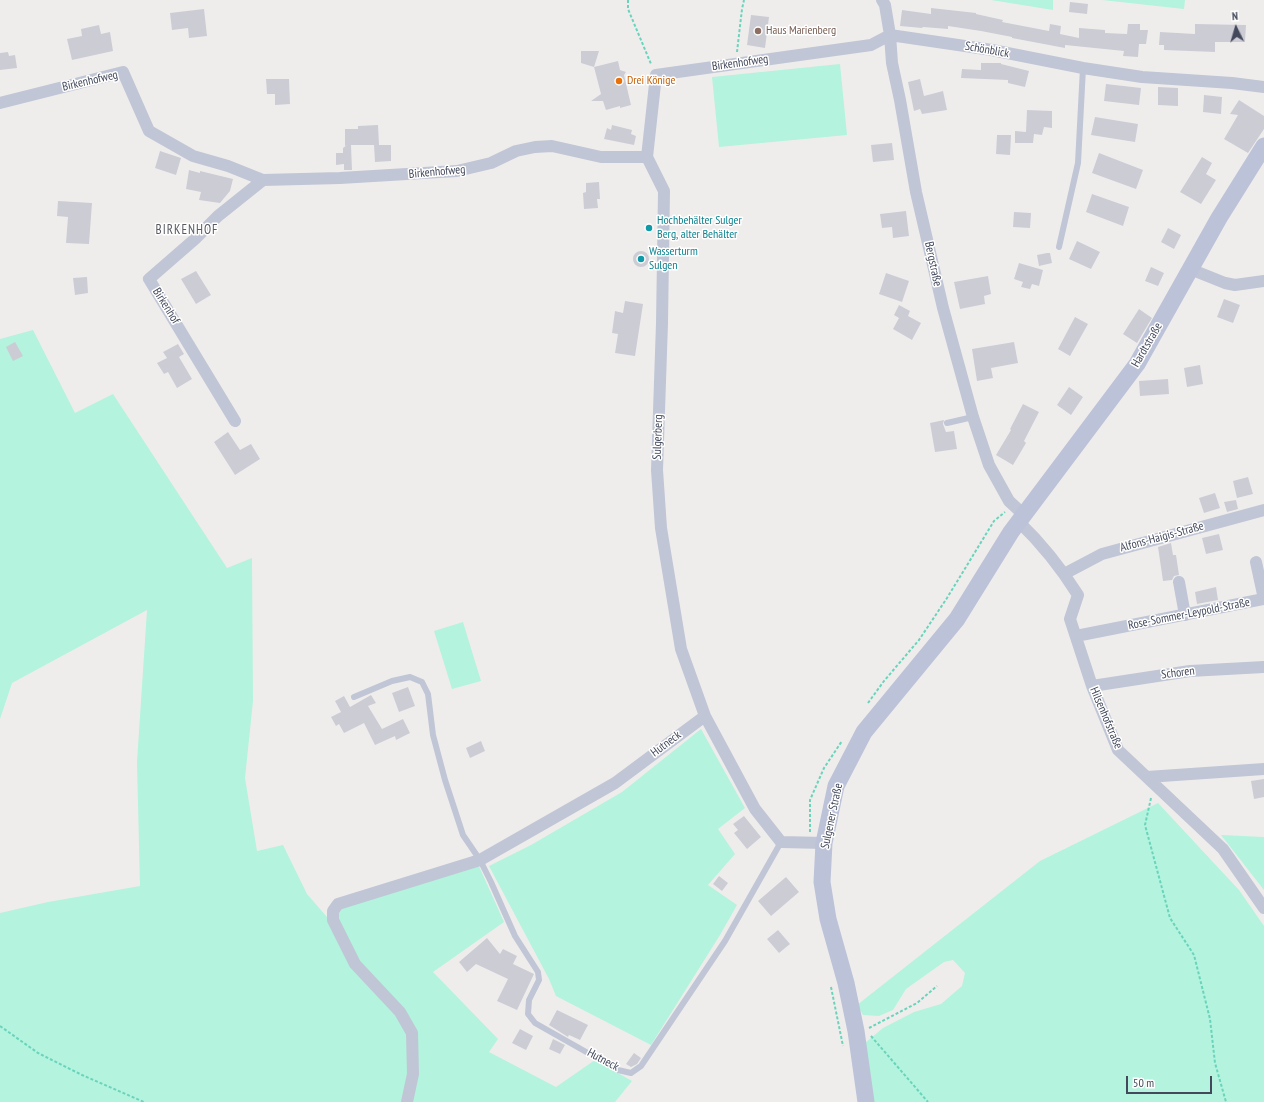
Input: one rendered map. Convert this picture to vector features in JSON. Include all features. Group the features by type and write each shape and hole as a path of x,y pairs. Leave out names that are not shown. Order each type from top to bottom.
{"main road":[{"name":"Hardtstraße","path":"1018,523 1136,364 1219,218 1264,146"},
{"name":"Sulgener Straße","path":"866,1102 856,1032 846,984 828,919 822,882 824,843 836,786 864,732 957,619 1018,523"}],"street":[{"name":"Bergstraße","path":"882,0 886,5 892,63 916,192 943,308 972,417 990,465 1009,500 1018,523"},
{"name":"Birkenhofweg","path":"656,75 871,45 890,35"},
{"name":"Schönblick","path":"890,35 992,50 1083,68 1142,76 1264,87"},
{"name":"Birkenhofweg","path":"0,103 123,72 149,131 193,156 228,166 263,180 340,178 457,171 491,163 516,151 535,147 552,146 601,158 647,157"},
{"path":"647,157 656,75"},
{"name":"Sulgerberg","path":"647,157 664,191 662,323 657,470 661,528 681,649 705,716"},
{"name":"Birkenhof","path":"235,421 149,279 195,239 218,216 263,180"},
{"path":"1190,269 1224,283 1235,285 1264,281"},
{"name":"Alfons-Haigis-Straße","path":"1064,574 1102,554 1264,510"},
{"name":"Hilsenhofstraße","path":"1018,523 1038,540 1078,594 1070,619 1092,686 1118,750 1223,850 1264,908"},
{"name":"Rose-Sommer-Leypold-Straße","path":"1076,636 1264,599 1256,562"},
{"path":"1180,582 1185,615"},
{"name":"Schoren","path":"1092,686 1190,671 1264,667"},
{"path":"705,716 756,809 781,842 824,843"},
{"name":"Hutneck","path":"407,1102 413,1074 412,1033 400,1012 355,964 333,920 333,911 338,904 480,860 615,783 705,716"},
{"path":"1151,780 1264,768"}],"lane":[{"path":"1059,247 1078,163 1083,68"},
{"path":"947,423 972,417"},
{"name":"Hutneck","path":"354,697 392,680 410,677 422,682 428,694 433,735 445,780 464,836 480,860 515,936 538,972 539,980 529,1000 528,1014 535,1023 618,1070 632,1073 641,1066 725,941 781,842"}],"path":[{"path":"628,0 628,9 656,75"},
{"path":"736,63 744,0"},
{"path":"1151,780 1145,825 1170,918 1194,955 1210,1019 1215,1063 1226,1102"},
{"path":"865,1030 918,1003 937,986"},
{"path":"0,1026 38,1053 82,1075 144,1102"},
{"path":"870,1035 928,1102"}],"green space":[{"path":"991,0 1053,0 1053,10"},
{"path":"1102,0 1185,0 1184,9"},
{"path":"840,64 847,135 719,147 712,77"},
{"path":"33,330 75,413 113,394 227,568 252,558 253,701 245,778 257,851 283,845 307,894 327,917 402,1020 410,1044 405,1102 0,1102 0,913 48,902 140,886 137,762 147,610 12,683 0,719 0,339"},
{"path":"463,622 481,681 452,689 434,631"},
{"path":"701,729 745,808 718,829 735,854 708,885 737,905 720,935 651,1045 556,996 549,979 489,866 531,845 622,792"},
{"path":"1158,803 1239,890 1264,926 1264,1102 873,1102 865,1043 883,1028 914,1012 941,1004 962,986 965,973 953,960 944,962 906,989 893,1010 879,1016 863,1015 857,1005 1040,861"},
{"path":"1221,835 1264,837 1264,890"},
{"path":"478,864 504,922 433,972 498,1039 489,1052 556,1087 595,1060 632,1081 615,1102 412,1102 417,1046 360,961 337,920 339,905"}],"building":[{"path":"1070,2 1088,4 1087,14 1069,12"},
{"path":"931,8 976,13 1003,20 1002,22 1049,31 1050,24 1061,26 1060,34 1079,38 1079,28 1105,30 1105,33 1127,34 1128,24 1140,24 1140,30 1148,30 1146,44 1139,44 1138,57 1123,56 1124,51 1065,45 1065,48 948,26 948,29 900,26 902,10 931,14"},
{"path":"204,9 207,36 189,38 188,28 172,30 170,13"},
{"name":"Haus Marienberg","path":"751,15 769,17 765,48 747,45"},
{"path":"1195,24 1246,25 1245,42 1215,42 1215,52 1164,50 1164,45 1159,45 1160,32 1195,34"},
{"path":"99,25 101,34 110,32 113,51 72,60 67,39 82,36 81,29"},
{"path":"581,51 599,51 594,67 581,63"},
{"path":"8,52 9,56 15,55 17,68 0,70 0,53"},
{"path":"618,61 620,70 626,72 624,75 631,105 606,110 603,101 591,101 601,94 594,67"},
{"path":"981,63 1001,63 1029,71 1025,87 1008,83 1008,80 961,78 962,69 981,70"},
{"path":"266,79 289,79 290,104 275,105 275,94 267,94"},
{"path":"920,79 924,96 943,91 947,110 922,114 920,109 914,111 908,82"},
{"path":"1106,84 1141,88 1139,105 1104,101"},
{"path":"1158,87 1178,88 1178,106 1158,105"},
{"path":"1204,95 1222,97 1221,114 1203,112"},
{"path":"1239,100 1264,116 1264,129 1248,153 1224,139 1238,115 1230,114"},
{"path":"1027,110 1052,111 1052,128 1044,127 1042,135 1034,134 1033,143 1015,143 1015,131 1026,132"},
{"path":"1095,117 1138,124 1135,142 1091,135"},
{"path":"378,125 379,145 351,145 352,170 344,170 344,164 336,165 336,153 343,153 343,148 347,145 345,146 345,129 358,129 358,126"},
{"path":"612,125 632,130 631,134 636,136 634,145 604,139 607,128 611,130"},
{"path":"997,135 1011,135 1010,155 996,154"},
{"path":"892,143 894,160 873,162 871,145"},
{"path":"374,145 391,145 391,161 375,162"},
{"path":"160,151 181,158 176,175 155,168"},
{"path":"1099,153 1143,170 1136,189 1092,173"},
{"path":"1202,157 1212,163 1206,174 1216,180 1201,204 1180,192"},
{"path":"189,170 200,173 200,171 233,179 230,191 220,203 199,200 201,192 186,189"},
{"path":"599,182 600,199 597,199 598,208 584,209 583,193 586,192 586,183"},
{"path":"1092,194 1129,207 1123,226 1086,212"},
{"path":"58,201 92,203 89,244 66,243 68,217 57,216"},
{"path":"906,211 909,236 893,238 892,227 882,228 880,214"},
{"path":"1014,212 1031,213 1030,228 1013,227"},
{"path":"1168,228 1181,235 1174,249 1161,242"},
{"path":"1077,241 1100,252 1091,269 1069,259"},
{"name":"Wasserturm Sulgen","path":"638,251 644,251 649,256 647,265 644,267 638,267 633,262 633,256"},
{"path":"1050,253 1052,263 1039,266 1037,255"},
{"path":"1019,263 1043,270 1039,286 1032,284 1030,289 1021,287 1023,282 1014,279"},
{"path":"1151,267 1164,273 1158,286 1145,281"},
{"path":"196,271 211,295 196,304 181,279"},
{"path":"886,273 909,281 902,302 879,294"},
{"path":"988,276 991,294 984,296 985,304 960,309 954,282"},
{"path":"87,277 88,293 75,295 73,278"},
{"path":"1224,299 1240,305 1233,323 1217,317"},
{"path":"625,301 643,304 635,356 615,353 618,334 612,333 615,311 623,313"},
{"path":"899,305 910,311 908,316 921,323 912,340 893,329 899,318 894,315"},
{"path":"1139,309 1152,318 1137,343 1123,334"},
{"path":"1075,317 1088,324 1070,356 1058,349"},
{"path":"15,342 23,356 13,361 6,347"},
{"path":"1014,342 1018,363 991,368 993,378 977,381 972,349"},
{"path":"178,344 184,354 179,357 192,379 177,388 168,372 164,374 157,363 167,358 163,352"},
{"path":"1200,365 1203,384 1187,387 1184,368"},
{"path":"1168,379 1169,394 1140,396 1139,381"},
{"path":"1069,387 1083,397 1071,415 1057,405"},
{"path":"1023,404 1039,412 1024,441 1026,443 1013,465 996,455 1011,430 1010,429"},
{"path":"944,420 943,424 946,432 954,431 957,449 935,452 930,423"},
{"path":"228,432 240,450 251,444 260,459 235,475 214,442"},
{"path":"1248,477 1253,494 1237,498 1233,481"},
{"path":"1215,493 1220,508 1204,513 1199,498"},
{"path":"1236,500 1238,509 1227,512 1224,502"},
{"path":"1219,534 1223,550 1206,554 1202,538"},
{"path":"1171,543 1173,555 1176,555 1179,575 1174,576 1172,580 1163,581 1158,547"},
{"path":"1216,587 1218,600 1197,604 1195,592"},
{"path":"408,687 415,706 399,712 392,693"},
{"path":"371,695 376,703 368,706 382,729 403,719 410,733 396,740 395,736 375,745 364,723 344,733 339,724 336,726 331,717 341,712 335,701 344,696 350,707"},
{"path":"481,741 485,751 470,758 466,748"},
{"path":"1264,779 1264,797 1254,799 1251,781"},
{"path":"744,816 761,837 747,849 734,833 738,830 733,824"},
{"path":"719,876 728,883 722,891 713,884"},
{"path":"786,877 799,892 771,916 758,901"},
{"path":"778,930 790,944 779,953 767,939"},
{"path":"487,938 500,954 503,949 517,956 513,964 534,974 517,1010 497,1001 508,979 476,964 467,972 459,962"},
{"path":"557,1010 588,1025 580,1040 569,1035 568,1037 549,1025"},
{"path":"520,1029 533,1036 526,1050 512,1043"},
{"path":"553,1039 565,1045 560,1054 549,1049"},
{"path":"634,1053 641,1058 637,1064 631,1067 626,1064"}],"place":[{"name":"Haus Marienberg","path":"758,31"},
{"name":"Drei Könige","path":"619,81"},
{"name":"Hochbehälter Sulger Berg, alter Behälter","path":"649,228"},
{"name":"Wasserturm Sulgen","path":"641,259"}],"district":[{"name":"BIRKENHOF","path":"187,230"}]}
